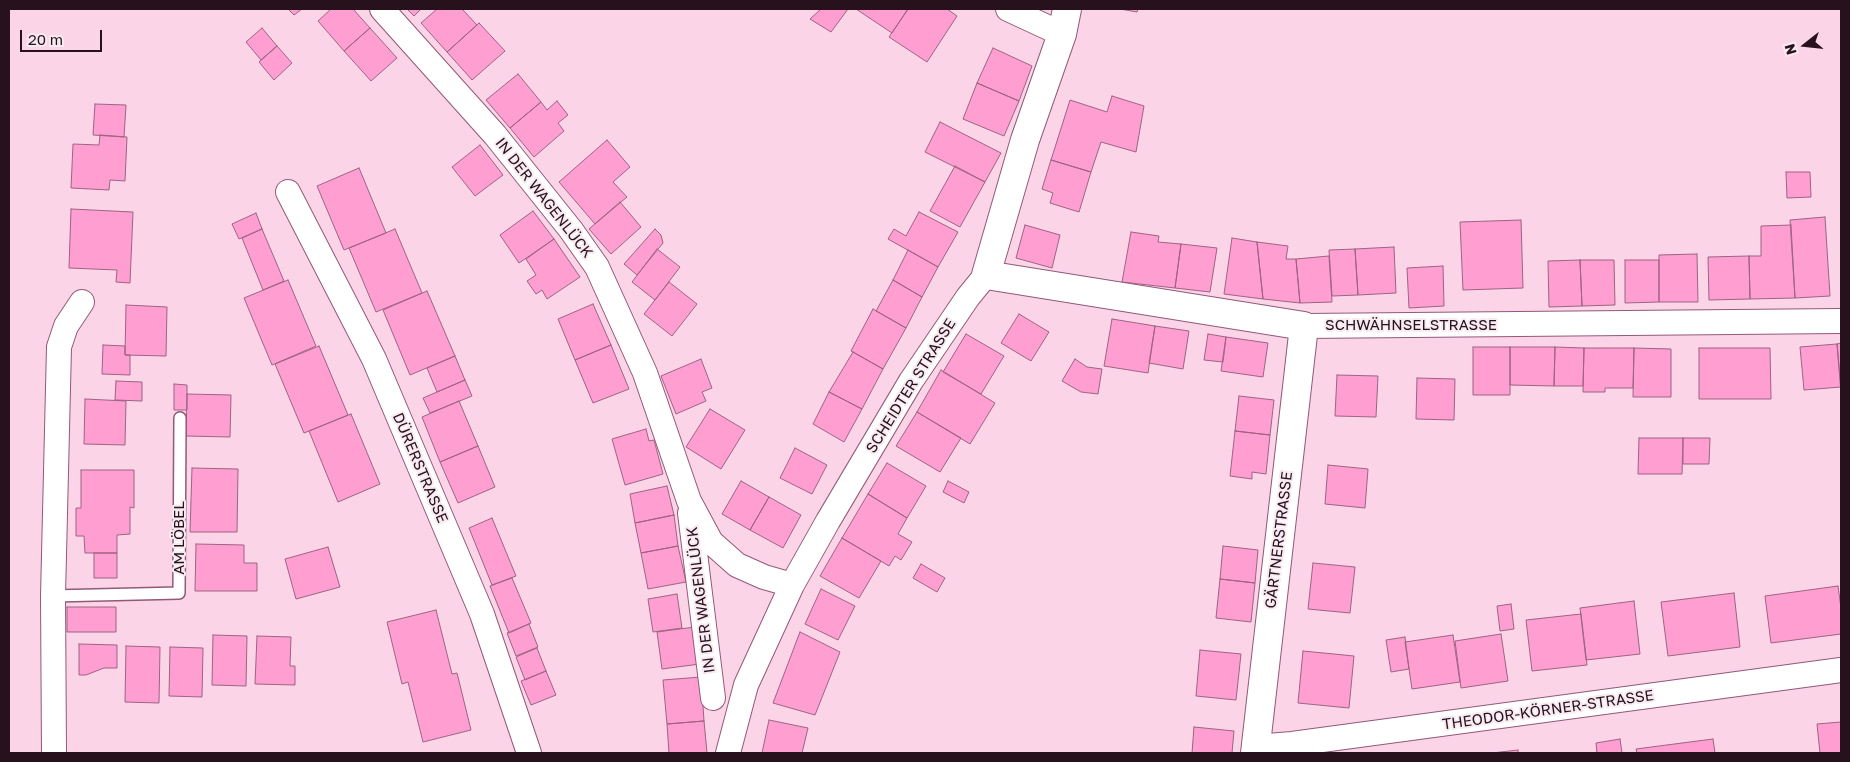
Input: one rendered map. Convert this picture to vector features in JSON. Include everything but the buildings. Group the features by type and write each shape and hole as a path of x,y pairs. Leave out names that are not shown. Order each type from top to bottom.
{"street":[{"name":"IN DER WAGENLÜCK","path":"382,9 495,135 572,230 597,266 645,373 689,502 711,542 737,564 764,577 792,585"},
{"path":"1008,9 1064,22"},
{"name":"SCHEIDTER STRASSE","path":"728,753 746,686 792,585 911,381 968,297 986,275 1025,140 1064,22"},
{"name":"DÜRERSTRASSE","path":"288,192 374,359 482,614 529,753"},
{"name":"SCHWÄHNSELSTRASSE","path":"986,275 1304,326 1841,321"},
{"path":"54,753 53,596 59,347 66,326 82,302"},
{"name":"GÄRTNERSTRASSE","path":"1255,750 1304,326"},
{"name":"IN DER WAGENLÜCK","path":"689,502 713,698"},
{"name":"THEODOR-KÖRNER-STRASSE","path":"1255,750 1841,670"}],"lane":[{"name":"AM LÖBEL","path":"53,596 179,593 180,418"}]}
